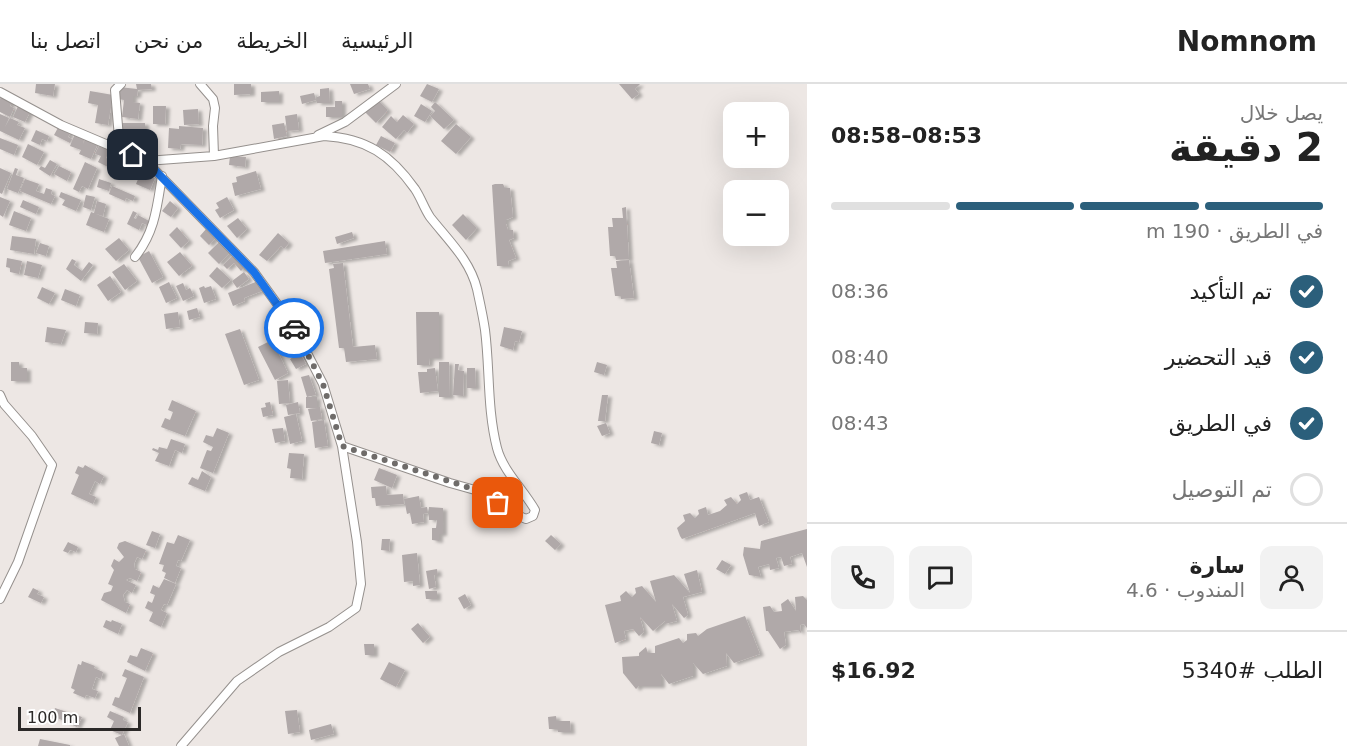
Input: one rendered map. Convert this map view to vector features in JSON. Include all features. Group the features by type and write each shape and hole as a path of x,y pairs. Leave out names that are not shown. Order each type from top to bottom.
{"street":[{"path":"120,150 114,99 115,90 121,84"},
{"path":"200,84 213,99 215,108 214,156"},
{"path":"311,138 345,122 396,84"},
{"path":"0,92 61,125 146,161 162,176 254,272 293,326 323,384 342,446 361,584 356,608 329,627 279,652 237,681 181,746"},
{"path":"146,161 214,156 324,136 343,137 363,143 380,152 401,171 416,191 429,215 467,264 476,286 485,330 488,396 497,449 504,466 535,510 533,516 526,519 514,514 482,492 342,446"},
{"path":"135,257 146,244 151,232 162,176"},
{"path":"0,395 4,404 32,436 52,465 18,562 0,599"}],"building":[{"path":"36,84 55,84 53,96 35,93"},
{"path":"136,84 151,84 152,89 138,90 137,96 133,96 133,102 140,103 138,119 122,117 124,100 118,99 119,87 137,89"},
{"path":"234,84 251,84 251,94 234,95"},
{"path":"350,84 368,84 370,89 354,94"},
{"path":"427,84 439,89 432,102 420,96"},
{"path":"619,84 640,84 635,89 639,94 632,99"},
{"path":"329,88 330,103 317,103 320,89"},
{"path":"90,91 113,95 108,125 95,123 98,105 88,103"},
{"path":"279,91 279,102 261,102 261,92"},
{"path":"314,93 316,100 302,104 300,96"},
{"path":"2,94 13,100 10,106 14,108 10,117 0,112"},
{"path":"376,98 388,110 376,123 364,111"},
{"path":"335,101 342,101 342,117 326,117 326,107 335,107"},
{"path":"435,102 454,120 444,129 430,116 435,111 431,107"},
{"path":"19,104 31,110 25,122 13,117"},
{"path":"421,104 432,111 425,122 414,116"},
{"path":"153,106 166,106 165,124 153,124"},
{"path":"198,109 199,124 184,125 183,110"},
{"path":"0,114 9,118 5,127 10,118 19,122 17,125 25,128 19,140 0,131"},
{"path":"297,114 299,130 287,131 285,116"},
{"path":"403,115 414,124 407,133 404,130 396,139 382,127 391,116 397,122"},
{"path":"122,123 145,123 145,141 131,140 131,135 122,135"},
{"path":"284,123 287,136 274,139 272,125"},
{"path":"60,124 72,130 68,137 72,139 70,143 54,135"},
{"path":"456,124 471,137 456,154 441,141"},
{"path":"179,126 203,128 202,145 181,144 180,149 168,148 169,128 179,129"},
{"path":"36,130 49,136 47,141 42,139 40,145 31,141"},
{"path":"76,131 85,136 83,144 87,135 99,141 91,159 79,154 81,150 70,146"},
{"path":"381,136 395,143 390,152 376,145"},
{"path":"0,138 18,145 14,155 0,149"},
{"path":"101,142 129,155 125,164 107,156 106,158 111,160 108,167 98,162 101,156 95,154"},
{"path":"28,144 44,152 37,165 22,157"},
{"path":"230,156 246,157 245,167 229,165"},
{"path":"50,160 57,164 50,176 39,169 41,166 45,168"},
{"path":"85,162 97,168 88,189 82,186 79,192 73,189"},
{"path":"59,166 71,172 67,181 54,174"},
{"path":"0,168 11,173 2,194 0,193"},
{"path":"15,168 18,169 16,175 24,178 18,193 7,189"},
{"path":"256,171 261,189 235,196 232,183 237,182 236,177"},
{"path":"141,172 155,178 150,190 136,184"},
{"path":"25,179 39,184 36,191 44,194 46,188 52,190 51,194 55,196 51,204 20,191"},
{"path":"99,179 111,183 109,191 97,187"},
{"path":"503,184 505,188 510,188 513,217 506,220 506,224 508,230 513,230 514,238 509,240 516,258 508,261 509,266 497,266 492,185"},
{"path":"112,186 135,196 133,201 126,198 125,201 109,194"},
{"path":"61,192 81,200 76,211 62,205 65,200 59,197"},
{"path":"86,195 95,197 91,210 83,207"},
{"path":"0,197 10,201 3,217 0,215"},
{"path":"227,197 234,210 220,218 215,210 219,208 216,203"},
{"path":"23,200 39,207 36,214 20,207"},
{"path":"97,201 106,204 103,216 96,214 109,219 104,232 86,225 91,212 94,213"},
{"path":"170,201 178,208 171,217 162,211"},
{"path":"626,207 629,259 616,260 615,256 610,256 608,227 613,227 612,218 623,218 622,208"},
{"path":"14,211 31,218 26,231 9,225"},
{"path":"133,211 137,213 134,218 136,219 138,215 149,221 147,225 142,223 139,230 127,224"},
{"path":"463,214 477,228 466,240 452,225"},
{"path":"238,218 247,229 237,238 227,226"},
{"path":"177,227 189,241 181,248 169,235"},
{"path":"206,229 215,239 209,245 200,236"},
{"path":"352,232 354,238 337,244 335,237"},
{"path":"278,233 289,243 284,249 281,246 267,261 259,255"},
{"path":"12,236 36,239 34,254 10,250"},
{"path":"119,238 129,250 116,261 105,249"},
{"path":"220,241 231,252 219,264 208,253"},
{"path":"385,241 387,254 325,263 323,251"},
{"path":"40,243 49,246 46,256 36,253"},
{"path":"149,251 163,277 152,283 138,257"},
{"path":"180,252 192,266 179,276 167,262"},
{"path":"232,256 245,267 241,271 234,263 227,269 223,265"},
{"path":"7,258 22,261 19,274 10,272 10,268 6,267"},
{"path":"72,259 76,261 74,265 82,271 89,262 93,265 81,281 66,269"},
{"path":"629,260 634,298 621,299 621,296 615,296 611,268 617,268 616,261"},
{"path":"27,261 42,265 38,278 24,275"},
{"path":"343,263 353,347 375,345 377,359 346,362 344,348 339,348 329,269 334,268 333,264"},
{"path":"124,264 137,281 125,290 112,272"},
{"path":"217,267 231,280 222,288 209,276"},
{"path":"244,272 249,279 237,288 232,281"},
{"path":"110,276 121,292 108,301 97,285"},
{"path":"258,281 262,291 244,298 245,301 233,306 228,293"},
{"path":"169,282 177,298 166,303 159,287"},
{"path":"183,283 186,290 190,288 194,296 183,301 176,286"},
{"path":"204,286 205,288 211,286 216,299 204,303 199,288"},
{"path":"42,287 55,293 49,304 37,298"},
{"path":"65,289 80,295 76,306 61,300"},
{"path":"197,308 200,317 189,320 187,311"},
{"path":"178,312 180,327 166,329 164,314"},
{"path":"416,312 439,312 439,358 430,358 429,365 417,365"},
{"path":"85,322 98,323 97,334 84,333"},
{"path":"47,327 66,330 61,344 45,342"},
{"path":"287,327 294,337 283,344 277,335"},
{"path":"504,327 522,331 519,342 515,341 513,350 500,346"},
{"path":"240,329 259,380 244,385 225,334"},
{"path":"293,339 300,350 291,356 284,345"},
{"path":"272,340 288,373 275,380 258,347"},
{"path":"300,353 306,364 296,369 290,359"},
{"path":"11,362 19,362 19,368 27,368 27,381 11,381"},
{"path":"439,362 449,362 450,397 439,397"},
{"path":"597,362 607,365 604,375 594,372"},
{"path":"455,364 459,364 458,370 464,371 463,396 453,395"},
{"path":"435,368 438,391 420,393 418,372 427,372 427,369"},
{"path":"467,368 475,368 476,388 467,388"},
{"path":"309,375 316,395 307,397 301,377"},
{"path":"288,380 290,403 279,404 277,381"},
{"path":"602,395 608,395 605,421 598,421"},
{"path":"306,397 317,397 317,407 320,407 322,419 311,421 308,409 317,408 306,408"},
{"path":"172,400 196,411 185,436 161,427 165,418 170,420 173,412 168,410"},
{"path":"270,402 273,415 263,417 261,408 266,407 265,403"},
{"path":"298,402 300,413 288,415 286,405"},
{"path":"296,414 302,441 290,444 284,417"},
{"path":"324,420 328,446 315,448 312,422"},
{"path":"606,423 610,433 602,436 597,426"},
{"path":"217,428 229,433 213,473 200,468 207,450 211,451 213,447 203,442 206,435 213,437"},
{"path":"283,428 285,441 275,443 272,429"},
{"path":"654,431 662,433 659,445 651,443"},
{"path":"171,439 185,444 182,453 175,450 169,466 155,461 159,453 152,450 153,448 167,449"},
{"path":"289,453 304,454 302,479 290,478 291,469 287,468"},
{"path":"85,465 104,476 100,484 95,481 89,494 96,497 93,504 71,494 79,475 75,473 78,466 83,468"},
{"path":"379,468 397,475 392,488 374,480"},
{"path":"202,471 211,477 205,491 188,484 192,477 198,480"},
{"path":"386,486 387,495 403,494 404,504 376,506 375,498 372,498 371,487"},
{"path":"747,492 750,500 759,497 769,522 759,526 755,513 682,539 677,528 685,521 683,515 690,513 695,518 699,514 698,510 706,507 708,515 720,511 727,505 724,500 731,497 737,504 741,500 739,495"},
{"path":"419,496 421,508 427,507 428,513 423,514 424,522 412,524 404,499"},
{"path":"429,507 443,508 443,534 439,534 439,541 432,540 432,528 436,528 437,520 429,520"},
{"path":"807,529 807,567 802,553 790,557 792,564 784,566 781,557 776,558 779,568 770,570 769,564 758,567 761,577 749,575 743,555 744,547 760,549 761,541"},
{"path":"152,531 160,534 155,548 146,545"},
{"path":"178,535 190,540 181,561 178,560 176,566 181,568 175,583 164,578 166,573 162,571 164,565 159,564 167,542 174,544"},
{"path":"551,535 561,544 555,550 545,541"},
{"path":"382,539 390,539 389,551 381,550"},
{"path":"125,541 146,550 142,559 137,557 134,564 135,569 141,572 137,581 130,578 126,580 136,585 132,593 127,590 123,595 125,602 130,604 126,613 101,600 104,593 111,591 113,586 108,584 114,570 111,566 114,559 119,562 124,557 117,548 119,543"},
{"path":"68,542 78,547 76,552 63,551"},
{"path":"417,553 420,585 413,586 413,581 404,582 402,555"},
{"path":"722,560 731,565 725,574 716,569"},
{"path":"437,569 438,575 434,575 436,587 429,589 426,571"},
{"path":"697,570 702,592 683,597 688,615 684,618 672,604 677,621 665,624 665,621 653,631 640,617 644,632 639,636 633,629 624,631 626,639 615,643 605,605 621,601 620,596 626,591 632,597 636,593 635,588 642,586 656,602 650,581 674,575 690,593 684,574"},
{"path":"164,579 176,584 167,605 164,604 161,610 167,613 161,627 149,621 153,612 145,608 148,601 152,603 155,595 150,593 153,585 159,588"},
{"path":"33,588 39,591 37,594 44,597 41,603 28,597"},
{"path":"425,591 437,591 437,599 426,599"},
{"path":"465,594 471,605 464,609 458,598"},
{"path":"803,596 807,600 807,628 804,624 800,625 801,633 798,630 784,632 786,645 780,649 766,631 763,607 770,606 774,612 782,611 781,604 788,599 796,611 795,597"},
{"path":"745,616 760,654 734,663 726,653 727,666 703,674 693,663 693,676 669,684 661,674 661,686 639,686 636,689 623,673 622,657 639,656 639,653 646,647 648,653 655,653 655,646 679,638 683,643 687,640 687,634 696,633 698,636 707,629"},
{"path":"106,620 122,624 118,634 103,627"},
{"path":"418,623 430,637 423,643 411,629"},
{"path":"364,644 374,644 374,655 365,655"},
{"path":"141,648 153,653 145,671 127,662 130,655 137,657"},
{"path":"82,661 103,672 101,679 96,677 92,689 98,691 95,698 86,695 85,698 73,693 75,690 71,688 78,664 81,665"},
{"path":"389,662 405,670 396,687 380,679"},
{"path":"125,669 144,677 130,713 112,705 115,697 119,698 127,678 122,676"},
{"path":"55,708 82,717 77,727 47,715 50,709 54,711"},
{"path":"297,710 300,732 288,734 285,711"},
{"path":"110,711 124,717 123,720 128,722 122,735 110,730 114,721 107,717"},
{"path":"556,716 557,721 570,721 571,732 549,729 548,717"},
{"path":"331,724 334,734 311,740 309,730"},
{"path":"124,734 129,746 119,746 115,738"},
{"path":"40,739 70,745 70,746 38,746"}],"way so far":[{"path":"294,328 323,384 342,446 482,492 498,503"}],"route":[{"path":"133,155 146,161 254,272 294,328"}]}
